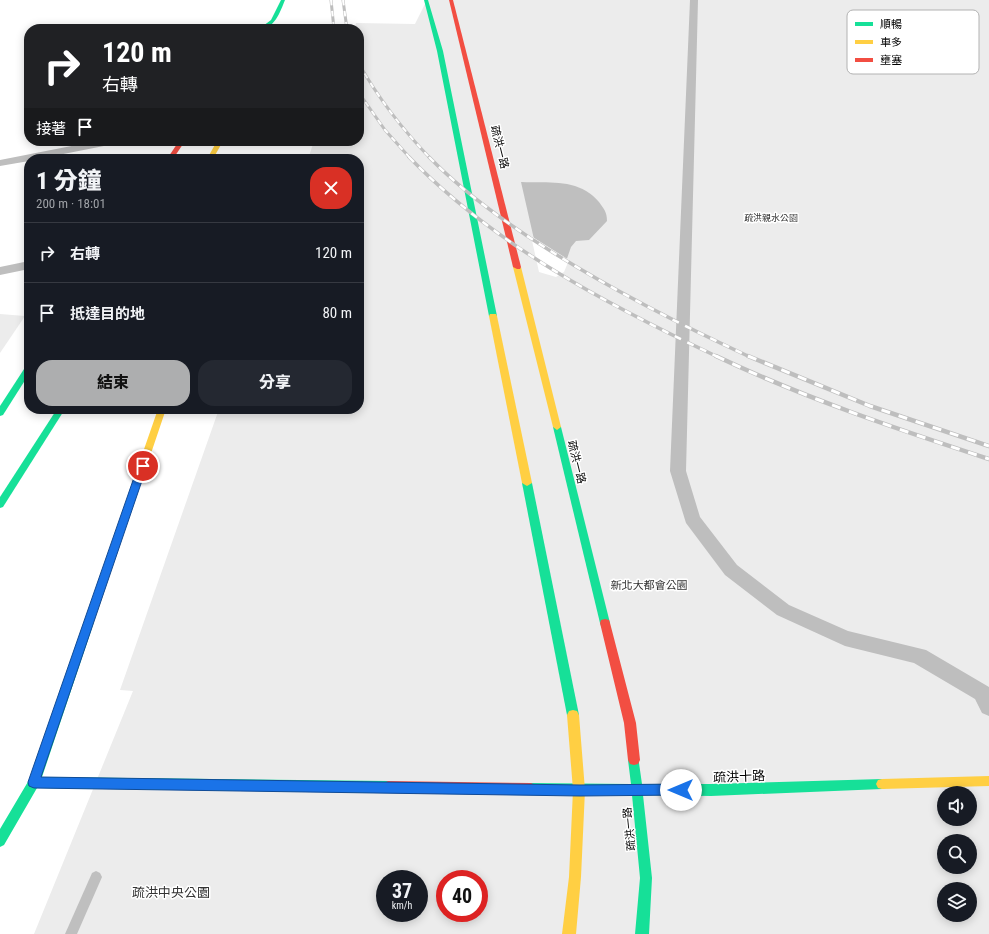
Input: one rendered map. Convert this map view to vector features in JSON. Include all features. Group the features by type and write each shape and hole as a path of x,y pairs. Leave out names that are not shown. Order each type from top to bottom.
{"street":[{"path":"268,24 273,21 283,0"},
{"path":"426,0 440,51 574,719 580,790 575,877 569,934"},
{"name":"疏洪一路","path":"451,0 630,723 646,878 642,934"},
{"path":"262,24 265,14"},
{"path":"0,413 24,376"},
{"path":"0,504 58,414"},
{"path":"0,841 34,782 160,414"},
{"name":"疏洪十路","path":"34,782 580,790 711,790 989,781"}],"lane":[{"path":"694,0 678,471 692,519 732,570 783,610 845,638 919,656 982,693 989,707"},
{"path":"47,154 88,146"},
{"path":"0,163 24,158"},
{"path":"0,271 24,266"}],"green space":[{"name":"新北大都會公園","path":"427,0 989,0 989,934 34,934 133,691 120,690 217,414 364,414 364,154 310,154 312,146 364,146 364,24 356,23 415,24"},
{"path":"0,314 24,316 24,317 0,353"}],"shaded area":[{"path":"521,182 553,182 573,185 591,194 605,211 607,221 589,240 576,241 571,247 563,270 541,270"}],"pier":[{"path":"531,236 569,260 564,272 556,277 539,272"}],"waterway":[{"path":"71,934 96,877"}],"railway":[{"path":"331,0 333,24"},
{"path":"343,0 346,24"},
{"path":"364,72 392,113 430,158"},
{"path":"364,100 385,130 410,158"},
{"path":"410,158 442,189 515,245 594,294 718,357"},
{"path":"430,158 456,183 486,207 573,265 648,307 750,357"},
{"path":"716,356 783,386 817,399 885,424 989,459"},
{"path":"748,356 870,406 989,446"}],"traffic: fast":[{"path":"269,24 273,21 283,0"},
{"path":"426,0 440,51 493,316"},
{"path":"0,413 24,376"},
{"path":"0,505 58,414"},
{"path":"557,427 605,623"},
{"path":"527,483 573,715"},
{"path":"0,841 34,782 89,622"},
{"path":"634,760 646,878 642,934"},
{"path":"34,782 388,787"},
{"path":"531,789 711,790 882,784"}],"traffic: slow":[{"path":"213,154 217,146"},
{"path":"517,267 557,427"},
{"path":"493,316 527,483"},
{"path":"89,622 160,414"},
{"path":"569,934 575,877 579,790 573,715"},
{"path":"882,784 989,781"}],"traffic: jam":[{"path":"451,0 517,267"},
{"path":"173,154 179,146"},
{"path":"605,623 630,723 634,760"},
{"path":"388,787 531,789"}],"route":[{"path":"143,466 34,782 580,790 681,790"}],"park label":[{"name":"疏洪親水公園","path":"771,218"},
{"name":"疏洪中央公園","path":"171,892"}]}
